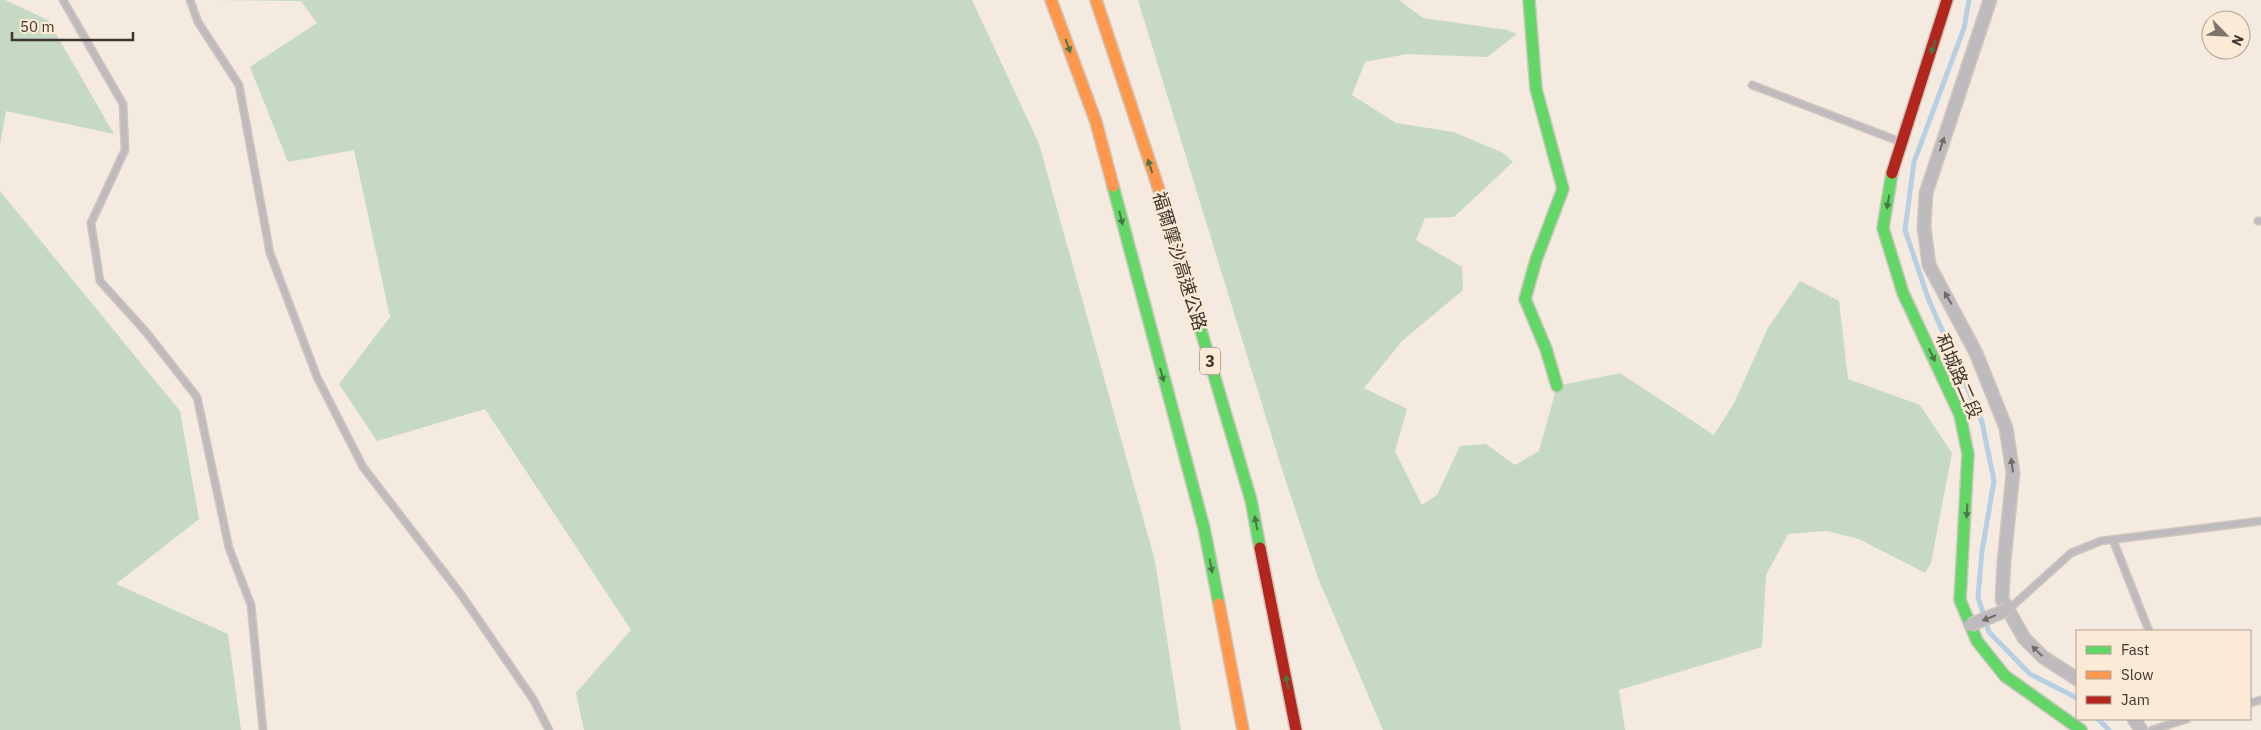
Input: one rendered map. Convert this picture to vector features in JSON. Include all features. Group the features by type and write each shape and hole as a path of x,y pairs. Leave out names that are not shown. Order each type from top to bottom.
{"main road":[{"path":"1051,0 1096,122 1204,528 1243,730"},
{"name":"福爾摩沙高速公路","path":"1096,0 1168,218 1251,500 1296,730"},
{"path":"1529,0 1536,89 1563,190 1536,260 1525,299 1546,349 1557,386"},
{"name":"和城路二段","path":"1947,0 1894,170 1883,228 1903,292 1960,415 1968,454 1960,600 1977,641 2005,676 2081,730"}],"street":[{"name":"和城路二段","path":"1990,0 1926,193 1924,227 1929,265 1976,353 2006,428 2013,473 2002,599 2024,638 2043,657 2076,677"},
{"path":"1970,625 2007,610"}],"lane":[{"path":"63,0 123,104 125,150 91,223 100,281 146,332 197,397 229,548 251,605 262,730"},
{"path":"190,0 198,22 239,85 270,253 317,377 363,467 460,593 533,699 549,730"},
{"path":"1752,85 1902,143"},
{"path":"2007,610 2071,553 2101,541 2261,520"},
{"path":"2113,540 2149,630"},
{"path":"2152,730 2182,720"}],"green space":[{"path":"0,0 5,0 48,20 114,134 6,111 0,145"},
{"path":"212,0 972,0 1039,144 1155,561 1181,730 584,730 576,693 631,630 485,409 377,441 339,384 390,317 354,150 288,162 250,67 317,23 301,1"},
{"path":"1138,0 1399,0 1423,18 1507,30 1517,34 1487,57 1407,54 1365,62 1352,95 1396,123 1454,132 1503,153 1513,162 1454,217 1425,218 1416,240 1462,267 1463,290 1402,341 1364,388 1407,409 1395,451 1422,505 1437,495 1460,446 1486,444 1515,465 1539,451 1557,386 1620,373 1714,435 1734,403 1768,328 1800,281 1839,301 1848,379 1920,405 1952,453 1931,563 1925,573 1859,539 1827,531 1788,534 1766,575 1762,647 1619,690 1625,730 1383,730 1318,578 1280,463"},
{"path":"0,191 180,411 199,519 116,584 228,634 241,730 0,730"}],"waterway":[{"path":"1969,0 1964,28 1914,162 1905,230 1928,298 1982,422 1994,481 1982,551 1978,597 1989,632 2030,674 2076,697"},
{"path":"2099,720 2109,730"}],"traffic: fast":[{"path":"1529,0 1536,89 1563,189 1536,260 1525,299 1546,349 1557,386"},
{"path":"1892,173 1883,228 1903,293 1960,415 1968,454 1960,600 1977,641 2005,676 2081,730"},
{"path":"1113,186 1204,528 1219,604"},
{"path":"1163,202 1251,500 1260,548"}],"traffic: slow":[{"path":"1051,0 1096,122 1113,186"},
{"path":"1096,0 1163,202"},
{"path":"1219,604 1243,730"}],"traffic: jam":[{"path":"1892,173 1947,0"},
{"path":"1260,548 1296,730"}]}
